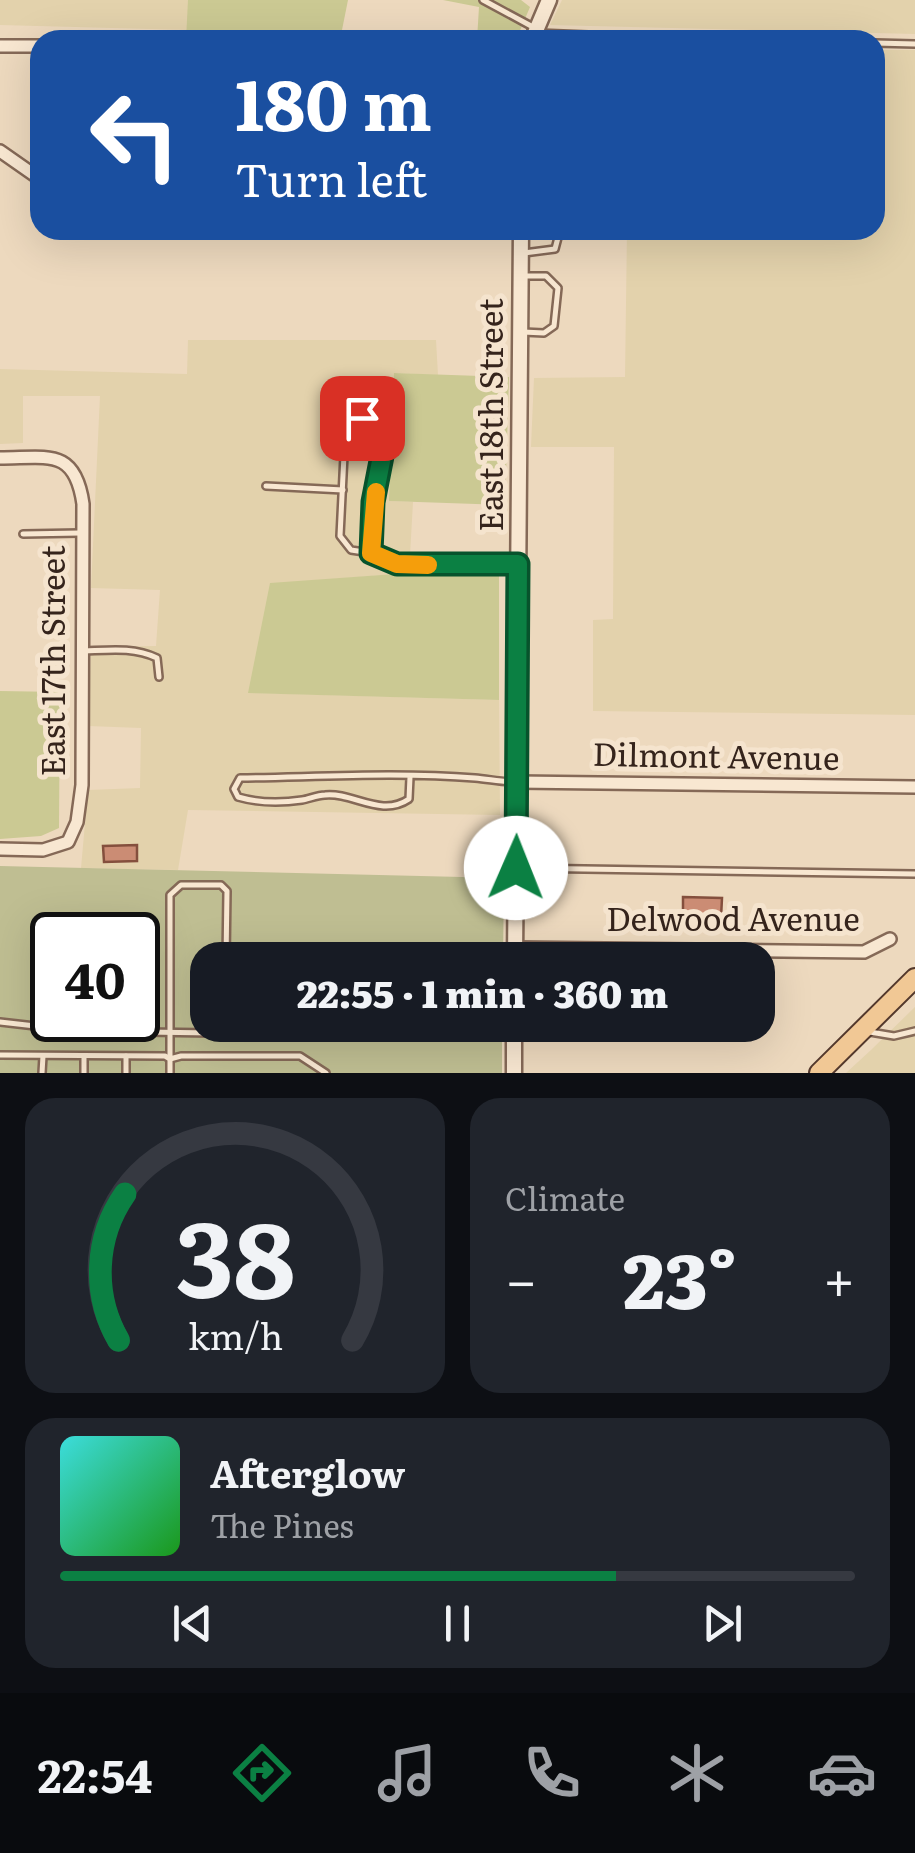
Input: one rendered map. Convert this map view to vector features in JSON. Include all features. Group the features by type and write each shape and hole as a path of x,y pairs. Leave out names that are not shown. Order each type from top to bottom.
{"main road":[{"path":"818,1073 915,978"}],"street":[{"path":"537,30 549,0"},
{"path":"0,46 30,46"},
{"path":"0,151 30,172"},
{"name":"East 18th Street","path":"515,942 521,240"},
{"name":"East 17th Street","path":"0,458 48,458 68,464 80,480 83,533 82,784 77,822 68,842 43,850 0,849"},
{"name":"Dilmont Avenue","path":"517,782 915,787"},
{"name":"Delwood Avenue","path":"775,953 864,952 890,940"},
{"path":"514,1042 514,1073"}],"lane":[{"path":"483,0 529,30"},
{"path":"885,44 915,44"},
{"path":"521,254 555,249 557,240"},
{"path":"520,332 544,333 554,326 558,288 546,276 521,276"},
{"path":"371,553 373,502 383,440 381,427 370,419 352,420 348,426 340,536 350,550 371,553 397,564 518,564"},
{"path":"266,486 343,490"},
{"path":"22,534 83,533"},
{"path":"82,650 147,653 157,658 159,677"},
{"path":"410,777 409,800 402,804 370,806 327,794 303,800 253,801 238,797 234,789 240,778 410,777 517,782"},
{"path":"516,868 915,874"},
{"path":"170,1073 170,895 181,885 221,885 227,891 226,942"},
{"path":"0,1022 79,1031 190,1032"},
{"path":"863,1030 894,1036 915,1031"},
{"path":"0,1056 165,1056 170,1060"},
{"path":"42,1073 43,1056"},
{"path":"84,1056 84,1073"},
{"path":"126,1056 126,1073"},
{"path":"170,1060 182,1056 300,1056 326,1073"}],"shaded area":[{"path":"0,0 188,0 188,30 0,25"},
{"path":"188,0 348,0 342,30 186,30"},
{"path":"443,0 521,0 530,7 520,30 478,30 479,7"},
{"path":"562,0 915,0 915,34 885,33 885,30 550,25"},
{"path":"885,50 915,50 915,715 593,711 593,620 613,619 614,447 531,447 534,378 625,377 627,240 885,240"},
{"path":"188,340 436,340 438,375 395,373 390,501 413,502 409,573 271,584 253,693 499,700 500,815 188,810 178,870 81,868 88,790 140,788 141,728 88,726 91,647 156,646 160,590 91,588 100,396 23,396 23,443 0,444 0,369 187,374"},
{"path":"394,373 509,377 505,505 389,501"},
{"path":"409,573 499,573 499,700 248,693 270,583"},
{"path":"0,691 60,692 59,828 41,836 0,839"},
{"path":"0,866 504,878 503,942 190,942 190,1042 502,1042 502,1073 0,1073"},
{"path":"915,1007 915,1073 846,1073 871,1050"}],"building":[{"path":"137,845 137,861 104,862 103,846"},
{"path":"683,897 722,898 721,918 683,917"}],"slow traffic":[{"path":"376,492 371,553 397,564 428,565"}],"route":[{"path":"362,418 381,427 383,440 373,502 371,553 397,564 518,564 516,868"}]}
